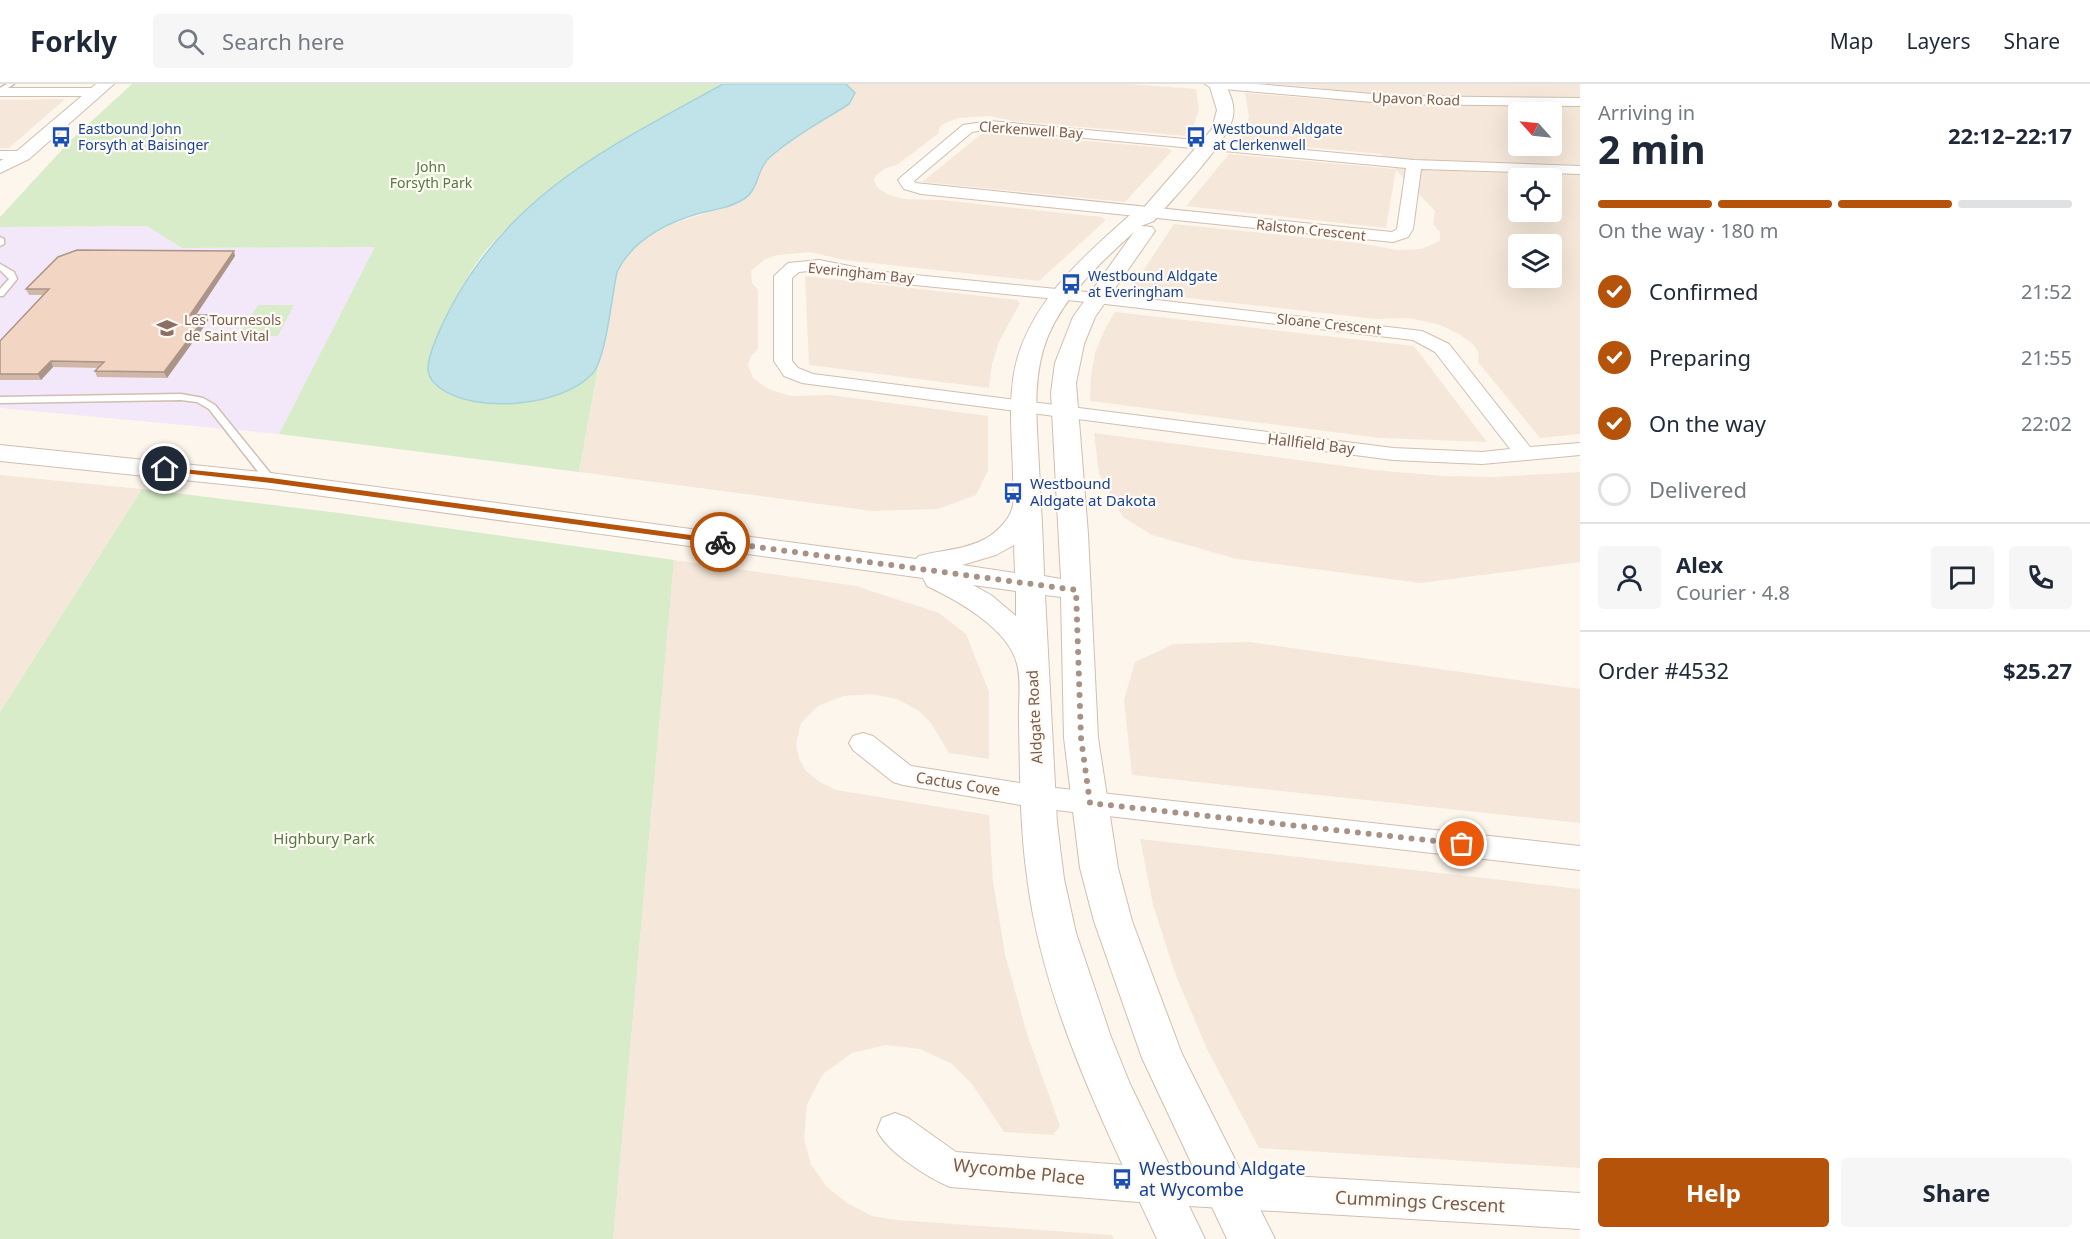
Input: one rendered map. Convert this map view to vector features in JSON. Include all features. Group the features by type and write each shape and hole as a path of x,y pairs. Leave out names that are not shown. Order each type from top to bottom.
{"street":[{"name":"Upavon Road","path":"1211,84 1396,100 1580,102"},
{"name":"Aldgate Road","path":"1217,84 1224,97 1226,112 1224,124 1148,215 1148,226 1079,296 1084,317 1069,353 1064,383 1044,409 1026,509 1033,663 1064,800 1102,878 1113,921 1138,994 1164,1058 1251,1239"},
{"path":"0,92 100,88"},
{"path":"0,168 23,155 100,88"},
{"name":"Clerkenwell Bay","path":"1148,215 921,189 909,186 906,180 973,126 990,125 1208,145"},
{"path":"1208,145 1414,164 1580,170"},
{"path":"0,155 23,155"},
{"path":"0,185 22,162 23,155"},
{"name":"Ralston Crescent","path":"1148,215 1393,237 1402,234 1406,229 1414,164"},
{"name":"Everingham Bay","path":"1044,409 809,379 790,372 783,361 783,276 794,267 819,265 875,276 1079,296"},
{"name":"Sloane Crescent","path":"1079,296 1394,331 1428,339 1442,348 1525,455"},
{"name":"Aldgate Road","path":"1044,409 1076,590 1081,738 1064,800 1041,861 1050,914 1087,1033 1107,1084 1172,1186 1181,1239"},
{"name":"Hallfield Bay","path":"1044,409 1393,454 1482,459 1580,449"},
{"path":"0,453 271,481 1076,590"},
{"path":"894,565 940,561 983,550 1003,540 1015,528 1026,509"},
{"path":"894,565 956,588 982,603 1017,634 1033,663"},
{"name":"Cactus Cove","path":"863,743 903,775 1064,800 1580,858"},
{"name":"Wycombe Place","path":"895,1130 950,1169 1172,1186"},
{"name":"Cummings Crescent","path":"1172,1186 1580,1211"}],"lane":[{"path":"0,92 11,84"},
{"path":"0,266 11,274 13,279 0,294"},
{"path":"0,400 170,397 200,400 212,406 271,481"}],"shaded area":[{"path":"846,84 1130,84 1196,89 1199,110 1193,127 1186,136 1013,121 989,116 958,118 943,124 939,128 939,133 897,165 886,168 875,176 877,187 887,194 903,199 942,200 1101,217 1106,220 1039,281 844,260 810,252 777,255 764,260 751,271 752,283 758,290 758,349 751,356 748,365 753,378 768,389 791,396 831,395 988,416 988,470 976,495 938,509 872,511 579,472 617,272 623,260 634,247 672,224 731,205 747,197 754,190 763,164 853,89"},
{"path":"1271,84 1580,84 1580,434 1540,438 1478,362 1479,353 1473,344 1440,325 1410,318 1376,319 1135,292 1131,289 1174,224 1359,243 1397,250 1421,249 1440,240 1440,232 1433,224 1435,211 1396,170 1386,228 1186,206 1229,154 1395,169 1381,154 1240,141 1249,117 1245,93 1332,100 1321,88"},
{"path":"65,99 9,148 0,148 0,100"},
{"path":"984,132 1167,148 1172,151 1125,202 922,182"},
{"name":"Les Tournesols de Saint Vital","path":"147,226 182,248 376,247 279,434 0,408 0,227"},
{"path":"805,276 1017,300 1020,303 999,342 992,364 989,388 809,365"},
{"path":"1115,312 1414,346 1487,442 1380,438 1090,401 1095,353"},
{"path":"1094,433 1374,470 1444,476 1494,477 1580,472 1580,562 1421,583 1237,559 1152,535 1123,517 1099,474"},
{"path":"0,475 142,489 0,712"},
{"path":"674,560 856,586 939,613 966,634 989,692 989,759 949,753 931,723 919,711 897,699 872,694 843,696 818,706 801,723 796,744 799,758 806,771 820,782 836,790 989,815 993,881 1005,954 1027,1034 1060,1126 1053,1135 1004,1132 972,1084 952,1064 920,1049 886,1045 852,1053 823,1074 807,1104 804,1139 811,1164 826,1186 847,1203 872,1216 896,1220 1112,1235 1114,1239 613,1239"},
{"path":"1249,642 1580,689 1580,823 1132,775 1124,700 1135,662 1174,644"},
{"path":"1140,839 1580,889 1580,1168 1259,1148 1208,1051 1176,976 1153,905"}],"green space":[{"name":"John Forsyth Park","path":"132,84 723,84 598,156 540,198 488,248 465,282 445,318 526,402 569,390 588,378 600,359 579,472 279,434 375,247 182,248 147,226 0,227 0,217 72,139"},
{"path":"258,305 294,305 278,336 238,336"},
{"name":"Highbury Park","path":"142,489 339,513 674,560 613,1239 0,1239 0,712"}],"water":[{"path":"723,84 846,84 855,93 849,104 798,136 769,158 749,195 744,199 675,222 651,234 632,251 617,272 605,341 598,365 593,373 579,384 541,400 496,404 455,396 440,388 429,376 428,364 432,349 449,311 474,270 502,234 533,203 567,176 642,129"}],"building":[{"path":"77,250 234,251 190,315 207,315 164,372 95,371 104,362 51,361 38,374 0,374 0,341 49,289 26,289 58,257"}],"way so far":[{"path":"720,542 1076,590 1081,738 1090,803 1462,844"}],"place":[{"name":"Eastbound John Forsyth at Baisinger","path":"61,137"},
{"name":"Westbound Aldgate at Clerkenwell","path":"1196,137"},
{"name":"Westbound Aldgate at Everingham","path":"1071,284"},
{"name":"Les Tournesols de Saint Vital","path":"167,328"},
{"name":"Westbound Aldgate at Dakota","path":"1013,493"},
{"name":"Westbound Aldgate at Wycombe","path":"1122,1179"}],"route":[{"path":"165,469 271,481 720,542"}]}
